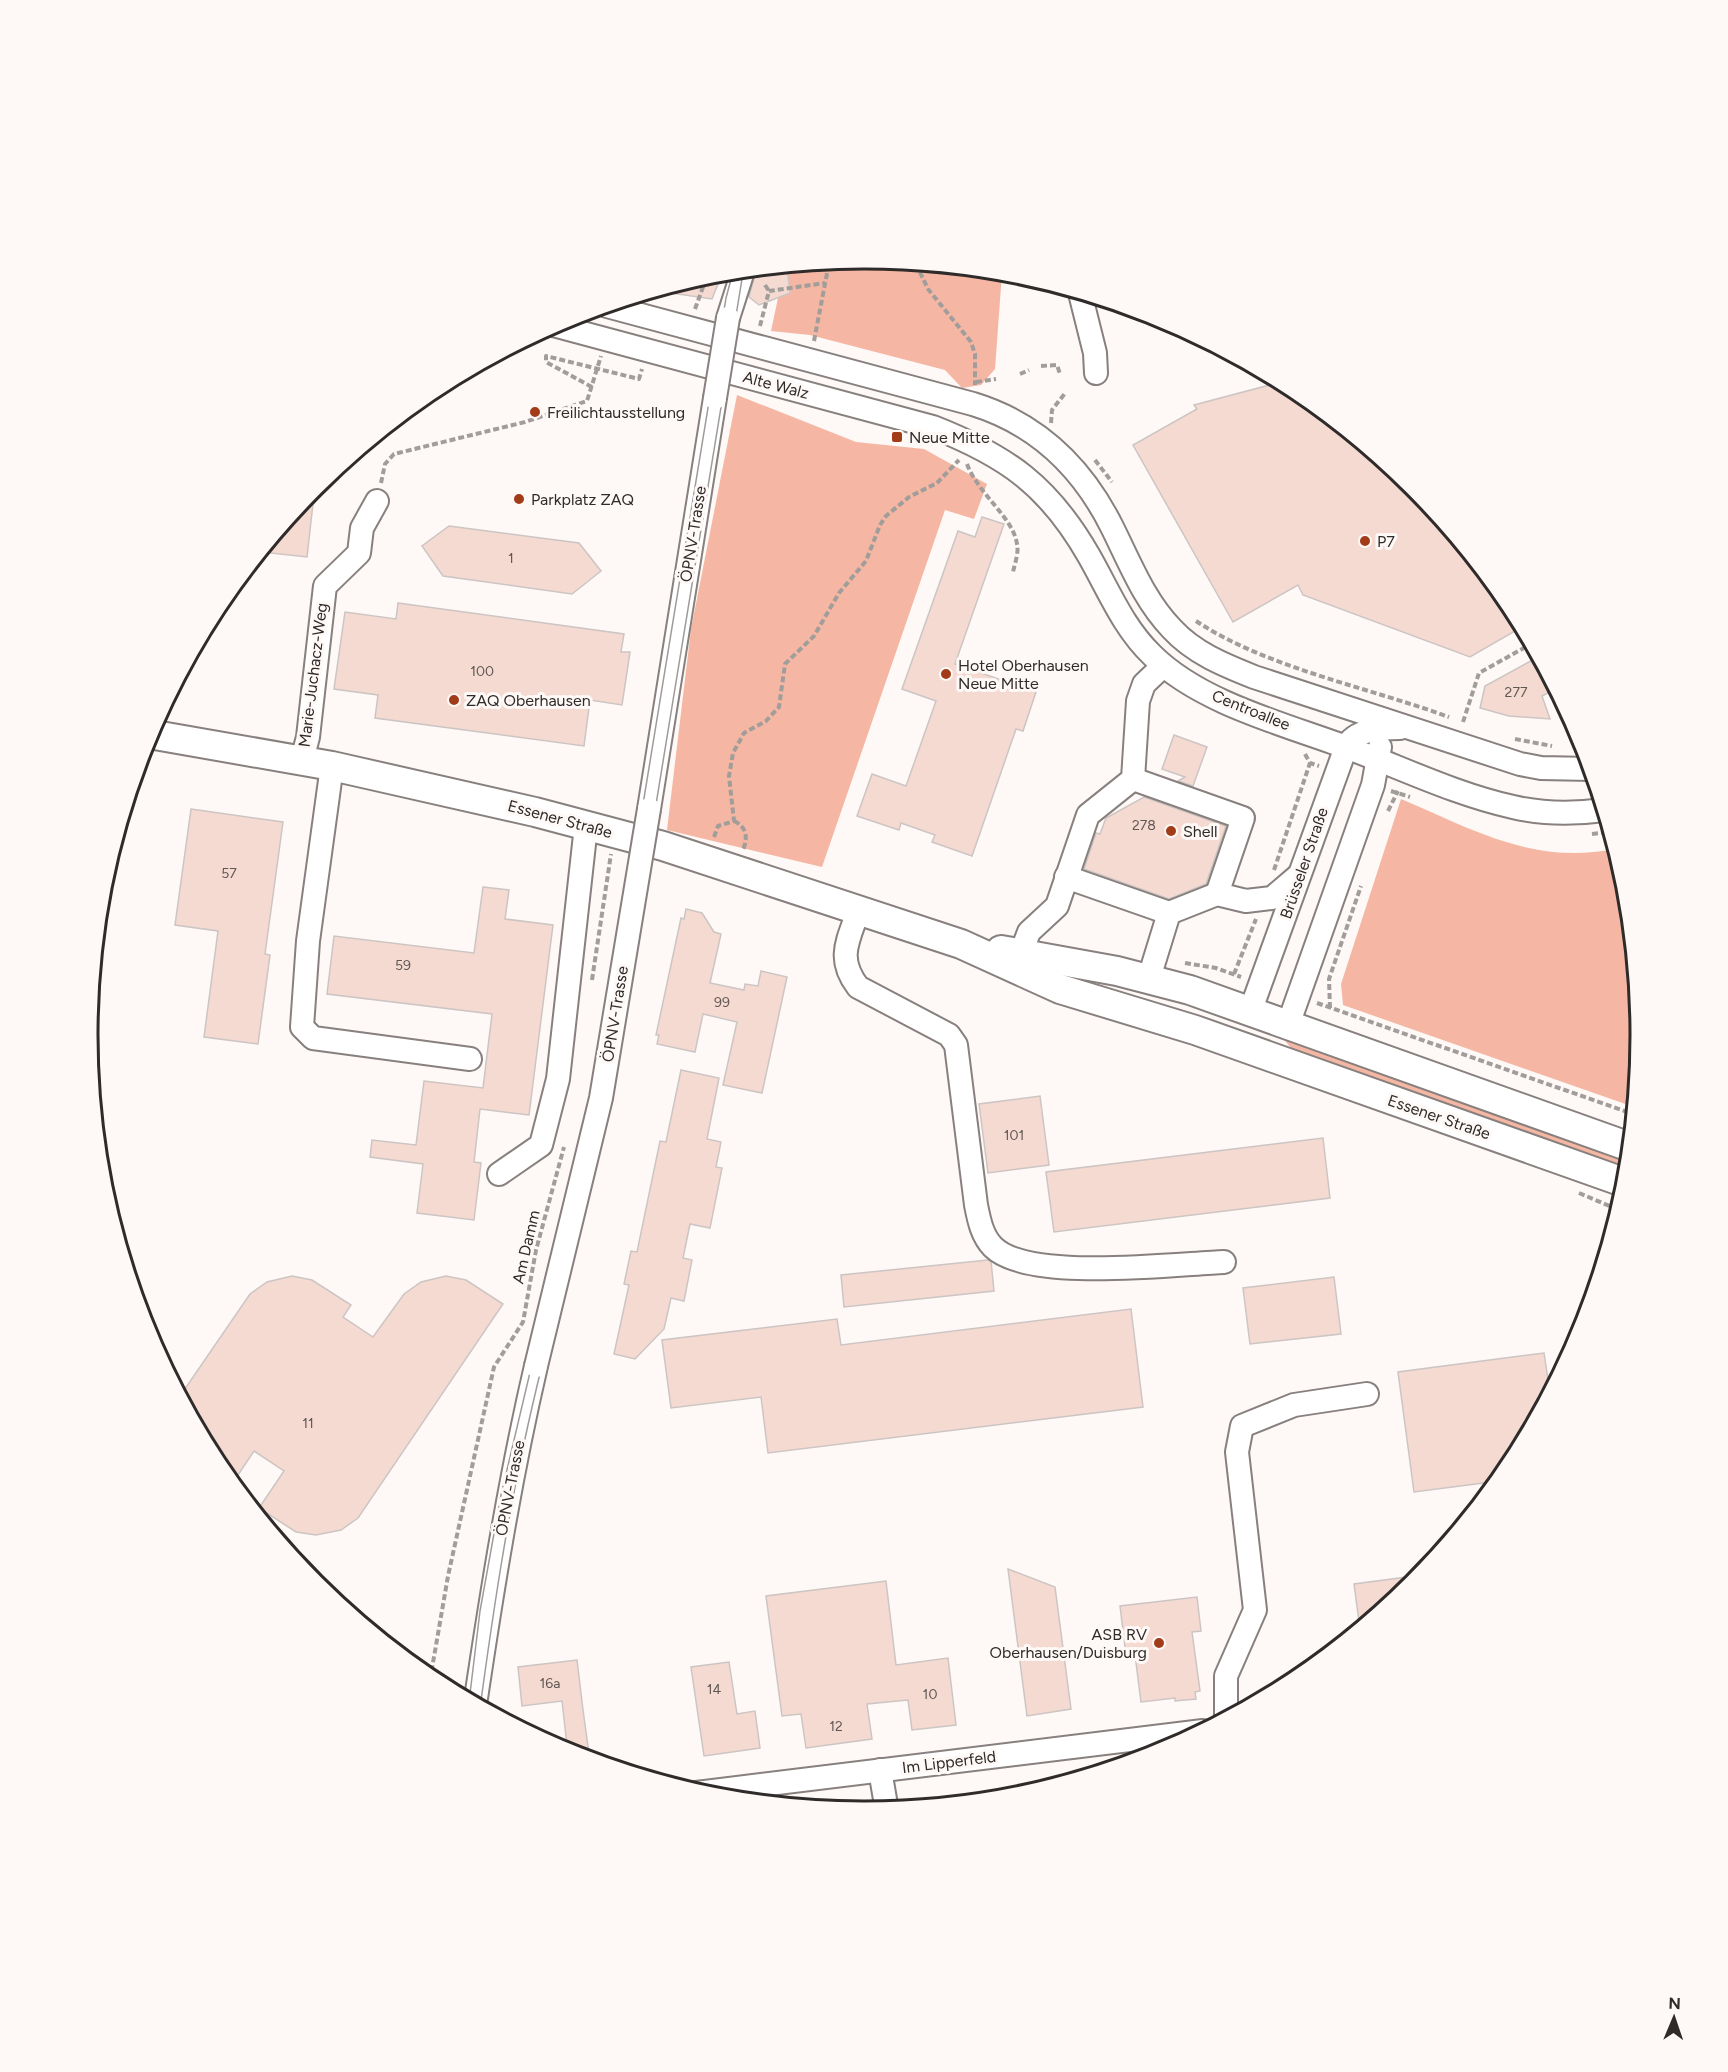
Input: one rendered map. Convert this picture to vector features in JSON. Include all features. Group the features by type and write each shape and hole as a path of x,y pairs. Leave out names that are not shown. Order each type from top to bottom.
{"main road":[{"name":"Essener Straße","path":"159,736 332,766 586,826 737,870 961,944 1060,989 1195,1030 1617,1180"},
{"name":"Essener Straße","path":"961,944 1021,953 1149,978 1623,1144"},
{"path":"1250,1012 1252,1051"},
{"path":"1252,1051 1288,1025"}],"street":[{"path":"728,318 740,280"},
{"path":"728,318 732,281"},
{"path":"1082,302 1095,353 1096,374"},
{"name":"Alte Walz","path":"619,310 973,404 1014,420"},
{"name":"ÖPNV-Trasse","path":"476,1697 507,1504 536,1366 601,1098 728,318"},
{"name":"Alte Walz","path":"567,330 933,427 996,454"},
{"path":"996,454 1014,420"},
{"name":"Centroallee","path":"1014,420 1057,451 1088,485 1144,592 1174,631 1193,647 1221,663 1407,728 1520,764 1541,768 1582,769"},
{"name":"Centroallee","path":"996,454 1043,492 1062,514 1090,557 1129,628 1163,666 1196,688 1379,760 1515,807 1556,813 1596,811"},
{"name":"Marie-Juchacz-Weg","path":"302,760 308,737 324,586 359,553 362,528 377,501"},
{"path":"1021,953 1029,932 1057,906 1088,815 1133,778 1138,701 1144,684 1163,666"},
{"path":"1288,1025 1373,785 1379,760 1379,739 1362,712"},
{"path":"1346,747 1351,738 1375,730 1407,728"},
{"name":"Brüsseler Straße","path":"1250,1012 1346,747"},
{"path":"332,766 308,941 302,1027 313,1038 470,1059"},
{"path":"1133,778 1243,819 1217,894"},
{"path":"499,1174 541,1145 555,1090 586,826"},
{"path":"1066,877 1169,913 1217,894 1246,901 1272,898 1300,874"},
{"path":"858,909 844,953 848,974 858,987 949,1035 956,1045 976,1205 980,1224 994,1248 1021,1260 1053,1267 1084,1268 1224,1262"},
{"path":"1149,978 1169,913"},
{"path":"1226,1711 1226,1676 1255,1610 1237,1452 1242,1426 1294,1405 1367,1394"},
{"name":"Im Lipperfeld","path":"724,1790 1179,1734"},
{"path":"880,1770 886,1802"}],"path":[{"path":"812,361 827,270"},
{"path":"920,272 928,289 971,342 975,354 974,394"},
{"path":"770,291 825,283"},
{"path":"765,285 770,291"},
{"path":"694,312 703,287"},
{"path":"754,346 770,291"},
{"path":"601,355 612,358"},
{"path":"592,387 546,362 546,356 639,379 642,367 632,364"},
{"path":"377,501 385,464 394,454 525,422 587,401 600,362"},
{"path":"1041,366 1058,365 1060,374"},
{"path":"1020,374 1029,370"},
{"path":"975,383 996,379"},
{"path":"1047,429 1053,420 1052,410 1065,392"},
{"path":"1053,420 1061,427"},
{"path":"737,870 746,840 744,828 734,820 729,776 733,753 744,733 766,721 779,707 785,664 814,636 839,593 863,567 886,516 894,508 949,473 958,464 963,451"},
{"path":"1093,457 1114,486"},
{"path":"966,459 981,491 1002,515 1015,536 1018,545 1013,572"},
{"path":"1188,616 1216,634 1260,654 1472,725"},
{"path":"1463,722 1479,673 1525,648"},
{"path":"1507,737 1562,747"},
{"path":"1385,820 1398,793"},
{"path":"715,837 718,826 734,820"},
{"path":"591,983 616,834"},
{"path":"1330,1008 1329,979 1362,884"},
{"path":"1318,1003 1626,1112"},
{"name":"Am Damm","path":"432,1669 448,1576 494,1367 523,1322 536,1250 565,1143"}],"shaded area":[{"path":"864,269 914,271 1001,282 995,369 981,385 962,388 945,370 810,335 771,331 778,298 790,293 788,274 814,271"},
{"path":"737,395 856,442 924,449 987,484 974,519 945,510 822,867 667,830 691,629"},
{"path":"1401,799 1505,842 1557,852 1585,853 1607,850 1616,886 1629,986 1627,1105 1343,1005 1341,984"},
{"path":"1281,1036 1622,1151 1619,1169 1296,1054"}],"building":[{"path":"788,274 790,293 759,305 749,297 754,278"},
{"path":"718,283 712,299 675,294"},
{"name":"P7","path":"1268,385 1290,399 1331,428 1406,494 1472,569 1514,631 1470,657 1303,595 1298,585 1233,622 1133,445 1197,409 1194,405"},
{"path":"313,504 307,557 270,553"},
{"name":"Hotel Oberhausen Neue Mitte","path":"982,517 1004,524 955,664 1036,692 1023,731 1016,729 972,856 932,842 935,835 901,823 899,830 857,816 872,774 906,786 936,701 902,689 958,531 975,537"},
{"path":"449,526 579,543 601,571 572,594 443,576 422,546"},
{"path":"398,603 624,634 621,652 630,652 622,705 590,700 584,746 375,718 378,695 334,689 345,612 396,619"},
{"path":"1532,660 1549,693 1542,696 1550,719 1509,716 1480,708 1485,686"},
{"path":"1174,735 1207,747 1193,786 1178,781 1185,777 1162,769"},
{"path":"1144,797 1226,826 1206,884 1169,899 1084,869 1096,833 1100,834 1106,818"},
{"path":"191,809 283,822 265,954 270,955 258,1044 204,1037 218,931 175,925"},
{"path":"483,887 509,890 505,919 553,925 529,1115 480,1109 474,1162 481,1163 474,1220 417,1213 423,1164 370,1157 372,1140 416,1145 424,1081 483,1088 492,1014 327,994 334,936 474,953"},
{"path":"686,909 702,913 714,932 721,934 710,983 744,990 745,984 758,986 761,971 787,977 762,1093 723,1085 737,1022 703,1014 695,1052 657,1044 659,1035 656,1035 681,918 684,919"},
{"path":"681,1070 719,1078 707,1139 721,1142 716,1167 722,1168 710,1228 690,1224 683,1258 692,1260 684,1301 671,1298 664,1329 635,1359 614,1354 629,1285 624,1284 631,1251 637,1252 660,1141 666,1142"},
{"path":"1040,1096 1049,1165 988,1173 979,1104"},
{"path":"1323,1138 1330,1198 1054,1232 1046,1172"},
{"path":"991,1261 994,1291 844,1307 841,1275"},
{"path":"292,1276 312,1280 351,1305 343,1317 373,1337 404,1294 421,1282 446,1276 466,1280 503,1304 358,1518 341,1530 316,1535 296,1532 262,1510 260,1507 284,1471 254,1451 237,1476 200,1419 185,1389 250,1294 267,1282"},
{"path":"1334,1277 1341,1334 1250,1344 1243,1288"},
{"path":"1131,1309 1143,1407 768,1453 761,1397 671,1408 662,1340 837,1319 841,1345"},
{"path":"1544,1353 1548,1380 1528,1419 1486,1483 1414,1492 1398,1372"},
{"path":"1008,1569 1055,1587 1071,1709 1027,1716"},
{"path":"1407,1577 1359,1621 1354,1584"},
{"path":"886,1581 896,1665 948,1658 956,1725 912,1730 908,1700 867,1704 872,1739 806,1748 801,1714 782,1716 766,1596"},
{"name":"ASB RV Oberhausen/Duisburg","path":"1197,1597 1201,1631 1192,1632 1200,1691 1195,1692 1196,1699 1175,1701 1175,1698 1141,1702 1135,1655 1126,1655 1120,1606"},
{"path":"577,1660 589,1751 567,1742 562,1701 522,1706 518,1667"},
{"path":"729,1662 737,1714 755,1711 760,1748 704,1756 691,1667"}],"tram line":[{"path":"481,1700 501,1566 520,1460 595,1153 614,1061 742,280"},
{"path":"470,1693 480,1611 501,1495 562,1237 607,1024 730,281"}],"place":[{"name":"Freilichtausstellung","path":"535,412"},
{"name":"Neue Mitte","path":"897,437"},
{"name":"Parkplatz ZAQ","path":"519,499"},
{"name":"P7","path":"1365,541"},
{"name":"Hotel Oberhausen Neue Mitte","path":"946,674"},
{"name":"ZAQ Oberhausen","path":"454,700"},
{"name":"Shell","path":"1171,831"},
{"name":"ASB RV Oberhausen/Duisburg","path":"1159,1643"}]}
